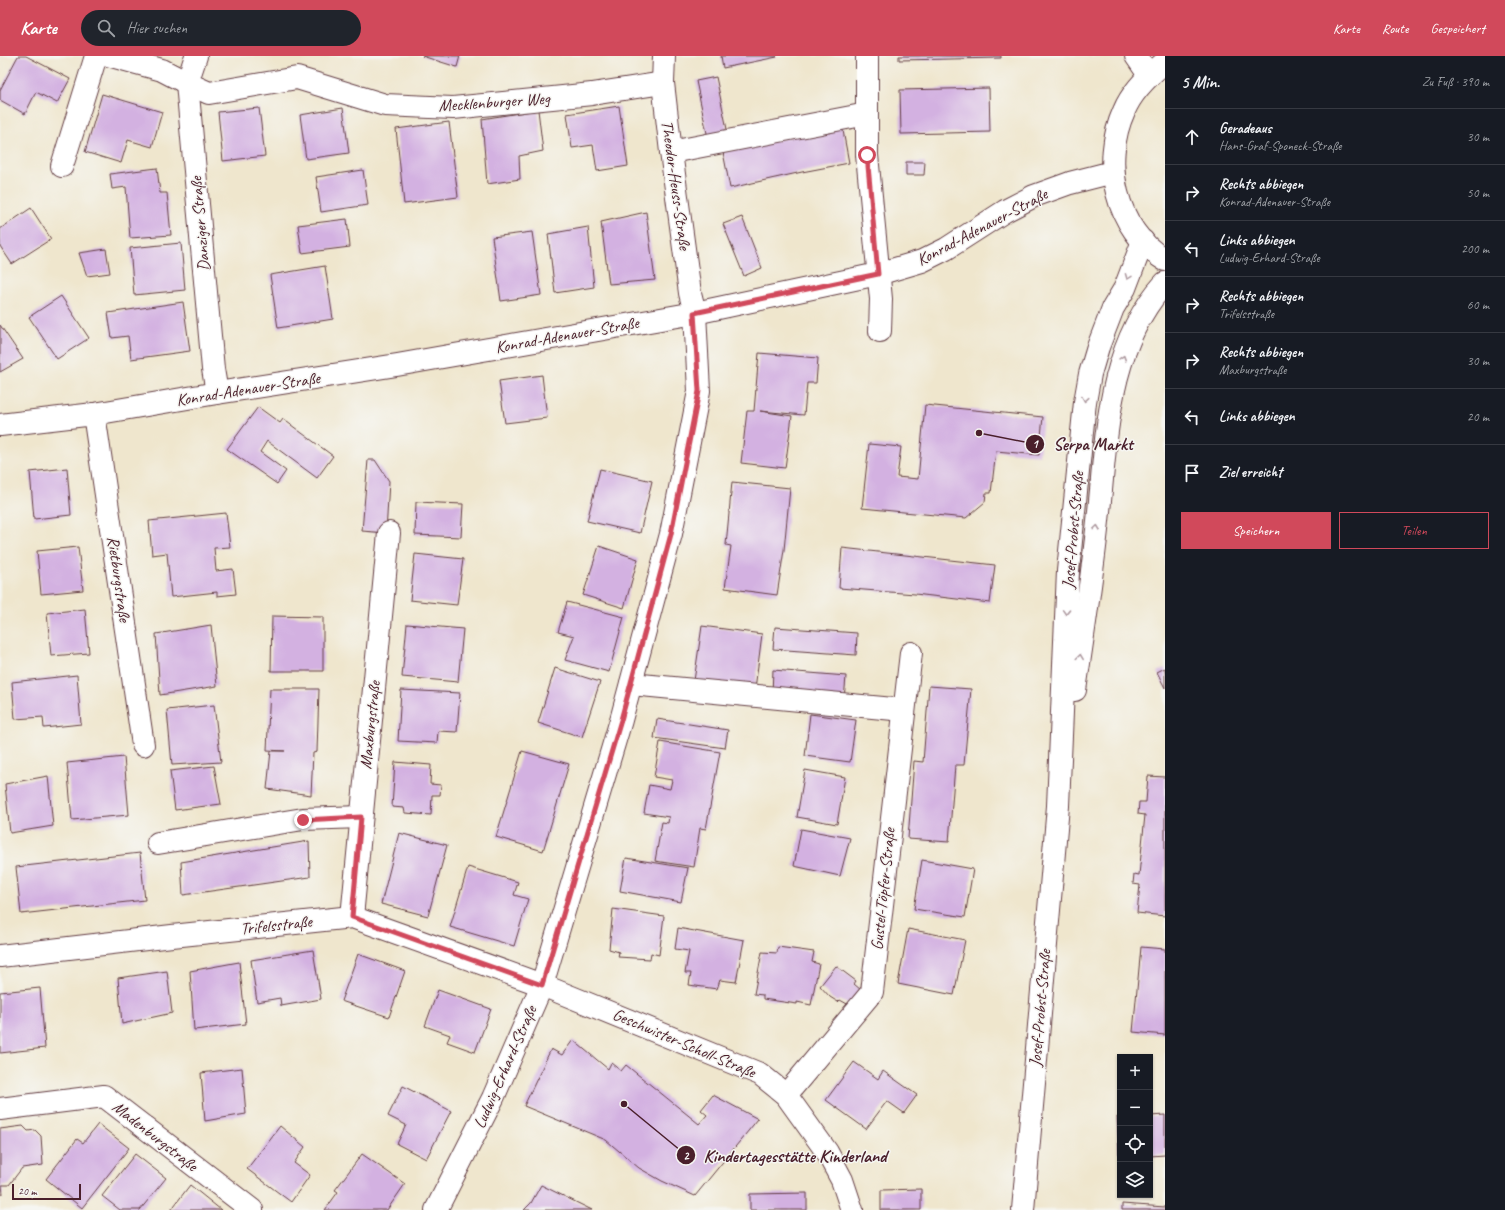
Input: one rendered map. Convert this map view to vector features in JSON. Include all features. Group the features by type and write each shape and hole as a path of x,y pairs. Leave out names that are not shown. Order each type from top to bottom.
{"street":[{"path":"62,166 96,56"},
{"name":"Mecklenburger Weg","path":"111,56 162,70 209,93 297,78 384,105 453,108 592,94 663,83"},
{"name":"Danziger Straße","path":"196,56 187,83 213,369 217,393"},
{"name":"Theodor-Heuss-Straße","path":"664,56 663,83 671,152 694,313"},
{"path":"867,56 867,155 881,299 880,331"},
{"path":"1136,56 1157,69 1135,91 1124,110 1117,130 1113,150 1113,172 1118,197 1128,220 1143,241 1165,260"},
{"path":"671,152 867,114"},
{"name":"Konrad-Adenauer-Straße","path":"0,425 94,414 397,365 694,313 878,274 922,261 946,249 1005,211 1034,196 1070,183 1113,172"},
{"name":"Josef-Probst-Straße","path":"1023,1210 1058,806 1068,571 1085,402 1090,374 1098,347 1113,308 1124,288 1143,241"},
{"name":"Josef-Probst-Straße","path":"1058,806 1091,583 1107,428 1114,384 1137,323 1148,304 1165,283"},
{"name":"Ludwig-Erhard-Straße","path":"436,1210 493,1098 542,985 631,684 671,534 699,391 694,313"},
{"name":"Rietburgstraße","path":"94,414 143,745"},
{"name":"Maxburgstraße","path":"352,917 389,533"},
{"name":"Gustel-Töpfer-Straße","path":"786,1095 872,992 910,653"},
{"path":"631,684 904,710"},
{"path":"158,843 303,820 361,817"},
{"name":"Trifelsstraße","path":"0,956 352,917 542,985"},
{"name":"Geschwister-Scholl-Straße","path":"542,985 760,1074 786,1095 827,1152 842,1180 852,1210"},
{"name":"Madenburgstraße","path":"0,1109 104,1096 252,1210"}],"building":[{"path":"18,56 26,56 70,79 57,103 36,92 25,114 0,100 0,90"},
{"path":"422,56 460,56 457,67"},
{"path":"721,56 776,56 777,57 723,68"},
{"path":"899,56 1001,56 1001,58 899,60"},
{"path":"716,77 728,134 708,138 696,81"},
{"path":"989,88 990,132 901,134 900,90"},
{"path":"102,94 162,112 152,147 128,140 121,163 85,152"},
{"path":"619,106 628,166 597,171 593,145 572,148 567,114"},
{"path":"259,108 265,156 223,161 218,112"},
{"path":"343,108 349,153 306,159 300,115"},
{"path":"538,110 543,151 519,156 520,179 487,184 482,119"},
{"path":"449,122 458,197 404,204 396,129"},
{"path":"842,125 849,163 730,188 723,152"},
{"path":"906,162 925,162 924,175 906,175"},
{"path":"157,168 160,193 167,193 171,235 130,238 126,187 112,189 110,174"},
{"path":"363,170 368,205 321,212 316,177"},
{"path":"31,208 51,239 12,264 0,246 0,229"},
{"path":"646,212 655,280 609,284 601,222"},
{"path":"742,217 762,268 744,276 723,224"},
{"path":"347,219 350,247 302,253 298,225"},
{"path":"588,227 594,287 555,293 548,234"},
{"path":"532,232 541,295 501,301 492,237"},
{"path":"181,243 185,290 134,295 130,248"},
{"path":"106,249 110,273 87,276 79,253"},
{"path":"325,266 333,319 278,328 270,275"},
{"path":"61,296 89,338 57,359 29,317"},
{"path":"183,302 190,351 131,359 128,336 112,338 108,313"},
{"path":"0,325 23,359 0,372"},
{"path":"759,353 818,358 816,383 807,383 804,415 760,411 792,416 785,468 741,463 747,411 754,411"},
{"path":"542,375 547,418 505,423 499,381"},
{"path":"925,405 1043,417 1039,455 996,451 991,493 986,493 985,502 966,518 862,508 869,444 901,447 897,477 918,479"},
{"path":"258,407 280,423 283,419 333,456 317,478 267,441 260,452 286,471 277,484 227,449"},
{"path":"368,460 375,460 389,481 386,533 362,531"},
{"path":"67,468 71,515 34,519 30,472"},
{"path":"600,469 652,481 640,533 587,521"},
{"path":"732,482 790,488 784,550 777,595 725,588 731,546 726,545"},
{"path":"416,502 463,504 461,537 415,535"},
{"path":"226,513 230,547 214,548 216,571 233,569 236,594 217,596 217,592 171,597 167,553 152,555 149,521"},
{"path":"599,546 638,559 624,608 583,595"},
{"path":"78,547 83,590 41,594 37,551"},
{"path":"842,548 995,565 990,603 915,594 839,588"},
{"path":"415,554 463,559 457,605 410,600"},
{"path":"567,602 624,617 609,672 565,660 574,636 558,632"},
{"path":"85,609 89,653 51,656 47,613"},
{"path":"272,616 323,617 323,671 271,671"},
{"path":"407,624 463,629 458,682 402,677"},
{"path":"211,625 217,686 160,695 156,634"},
{"path":"702,626 762,634 755,689 694,681"},
{"path":"775,627 857,633 856,655 773,649"},
{"path":"555,668 600,682 582,737 538,723"},
{"path":"1165,668 1165,688 1157,672"},
{"path":"773,670 846,676 844,700 772,694"},
{"path":"77,675 81,724 44,728 43,717 15,719 12,682"},
{"path":"929,686 971,689 964,765 955,765 949,842 908,839 914,761 923,762"},
{"path":"270,689 319,689 317,752 313,753 311,795 267,789 271,751 285,751 267,750"},
{"path":"401,690 460,693 457,732 438,731 437,743 398,741"},
{"path":"214,705 221,762 172,765 167,710"},
{"path":"810,714 856,720 850,762 805,756"},
{"path":"657,719 728,730 725,748 654,738"},
{"path":"660,742 720,752 706,829 700,828 694,867 655,861 662,822 668,823 669,817 644,813 649,785 670,789 672,780 654,777"},
{"path":"522,751 569,764 543,851 496,837"},
{"path":"124,757 129,815 72,820 67,763"},
{"path":"395,762 431,765 430,784 441,785 440,795 432,795 431,815 405,813 404,808 392,807"},
{"path":"214,766 221,804 175,810 170,771"},
{"path":"805,770 845,777 837,824 797,817"},
{"path":"48,776 53,826 10,833 5,784"},
{"path":"1148,776 1165,777 1165,916 1137,913 1140,885 1133,884 1134,874 1139,875 1145,815 1138,814 1139,802 1146,802"},
{"path":"801,829 850,838 840,876 794,866"},
{"path":"399,833 447,845 428,916 381,904"},
{"path":"309,841 310,877 183,895 181,862"},
{"path":"140,853 145,900 21,914 16,867"},
{"path":"626,858 688,868 681,902 620,891"},
{"path":"922,860 973,869 965,917 914,909"},
{"path":"468,867 518,882 514,895 528,899 514,946 450,927"},
{"path":"613,909 664,916 659,955 651,953 650,959 618,957 619,952 609,949"},
{"path":"678,928 744,940 736,982 720,980 717,989 689,985 691,973 685,973 689,951 675,949"},
{"path":"908,929 965,940 954,995 898,984"},
{"path":"778,947 814,952 812,962 819,964 811,1005 797,1002 797,1004 763,999 763,995 754,994 762,952 777,953"},
{"path":"1141,947 1165,949 1165,1035 1133,1032"},
{"path":"313,950 321,999 281,1006 280,998 257,1002 251,960"},
{"path":"358,954 405,971 389,1017 341,1001"},
{"path":"239,962 246,1024 194,1030 190,971"},
{"path":"836,966 856,981 854,984 861,990 849,1005 840,1000 838,1002 830,997 820,986"},
{"path":"167,971 172,1013 122,1024 118,978"},
{"path":"40,988 45,1048 0,1053 0,992"},
{"path":"438,990 491,1009 475,1052 447,1042 450,1035 425,1026"},
{"path":"573,1040 608,1069 611,1063 621,1071 626,1065 699,1124 707,1115 701,1110 713,1095 758,1119 695,1196 662,1181 639,1168 606,1140 524,1106 551,1049 562,1055"},
{"path":"854,1062 878,1079 883,1071 917,1095 904,1113 887,1101 866,1129 826,1100"},
{"path":"242,1068 246,1114 205,1121 201,1073"},
{"path":"403,1086 451,1111 426,1159 397,1144 406,1125 388,1116"},
{"path":"1165,1115 1165,1155 1153,1156 1153,1116"},
{"path":"98,1124 129,1148 82,1208 46,1179 77,1139 83,1143"},
{"path":"23,1126 28,1131 35,1130 41,1136 43,1165 22,1168 9,1185 2,1185 3,1194 0,1195 0,1129"},
{"path":"280,1126 305,1147 294,1163 310,1175 291,1202 247,1169"},
{"path":"135,1154 166,1178 140,1210 120,1210 102,1196"},
{"path":"362,1154 405,1184 387,1210 325,1210 338,1192 335,1190"},
{"path":"190,1185 221,1210 171,1210"},
{"path":"541,1185 592,1210 524,1210 531,1203"},
{"path":"921,1189 921,1210 881,1210 881,1190"},
{"path":"807,1193 807,1210 750,1210 750,1194"},
{"path":"1122,1204 1165,1207 1165,1210 1122,1210"}],"place":[{"name":"Serpa Markt","path":"979,433"},
{"name":"Kindertagesstätte Kinderland","path":"624,1104"}],"route":[{"path":"303,820 361,817 352,917 542,985 621,720 671,534 699,391 694,313 878,274 867,155"}]}
